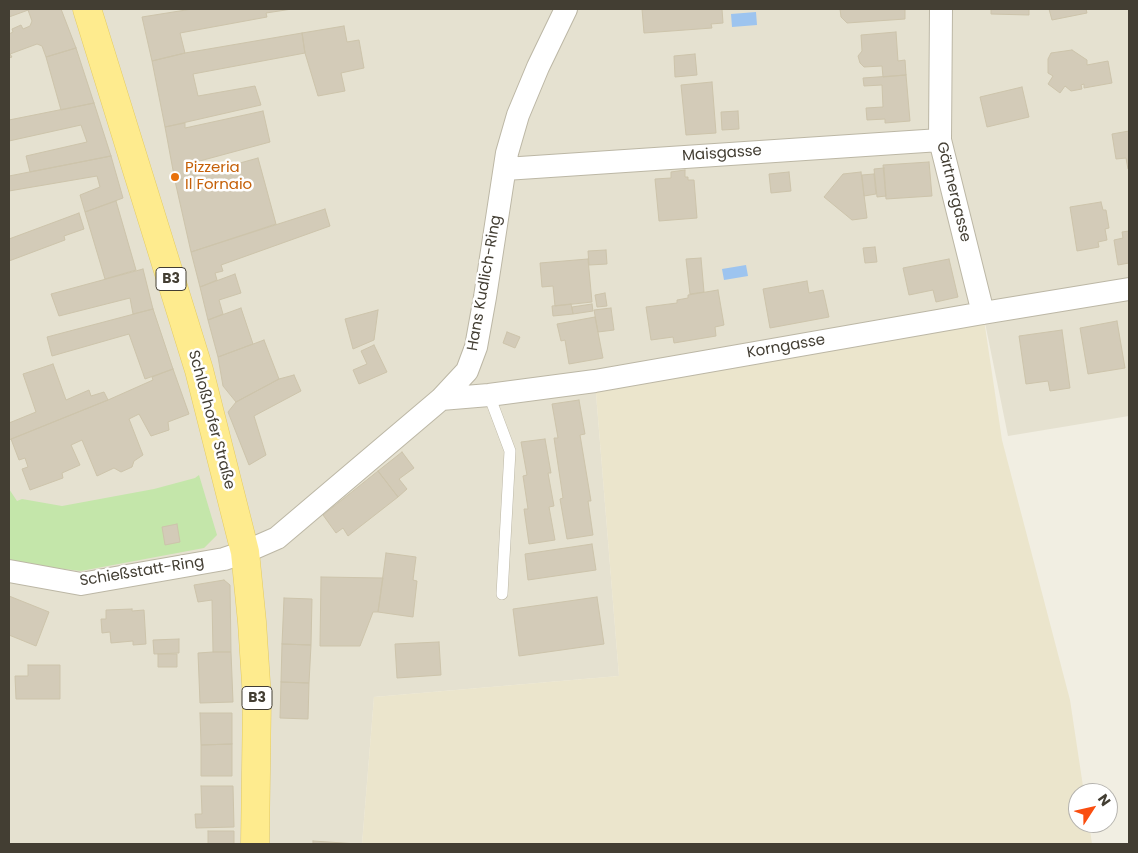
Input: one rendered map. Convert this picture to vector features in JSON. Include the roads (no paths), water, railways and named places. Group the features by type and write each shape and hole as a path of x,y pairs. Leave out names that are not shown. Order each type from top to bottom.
{"main road":[{"name":"Schloßhofer Straße","path":"87,9 199,370 245,552 252,622 256,698 256,844"}],"street":[{"name":"Hans Kudlich-Ring","path":"245,552 277,538 441,399 467,371 476,347 485,298 507,153 518,115 538,67 566,9"},
{"name":"Gärtnergasse","path":"941,9 940,140 983,313"},
{"name":"Maisgasse","path":"505,169 940,140"},
{"name":"Korngasse","path":"441,399 489,395 594,380 1129,289"},
{"name":"Schießstatt-Ring","path":"9,571 81,584 224,559 245,552"}],"lane":[{"path":"489,395 510,451 502,594"}],"water":[{"path":"756,12 757,25 732,27 731,14"},
{"path":"746,265 748,276 724,280 722,269"}],"place":[{"name":"Pizzeria Il Fornaio","path":"175,177"}]}
